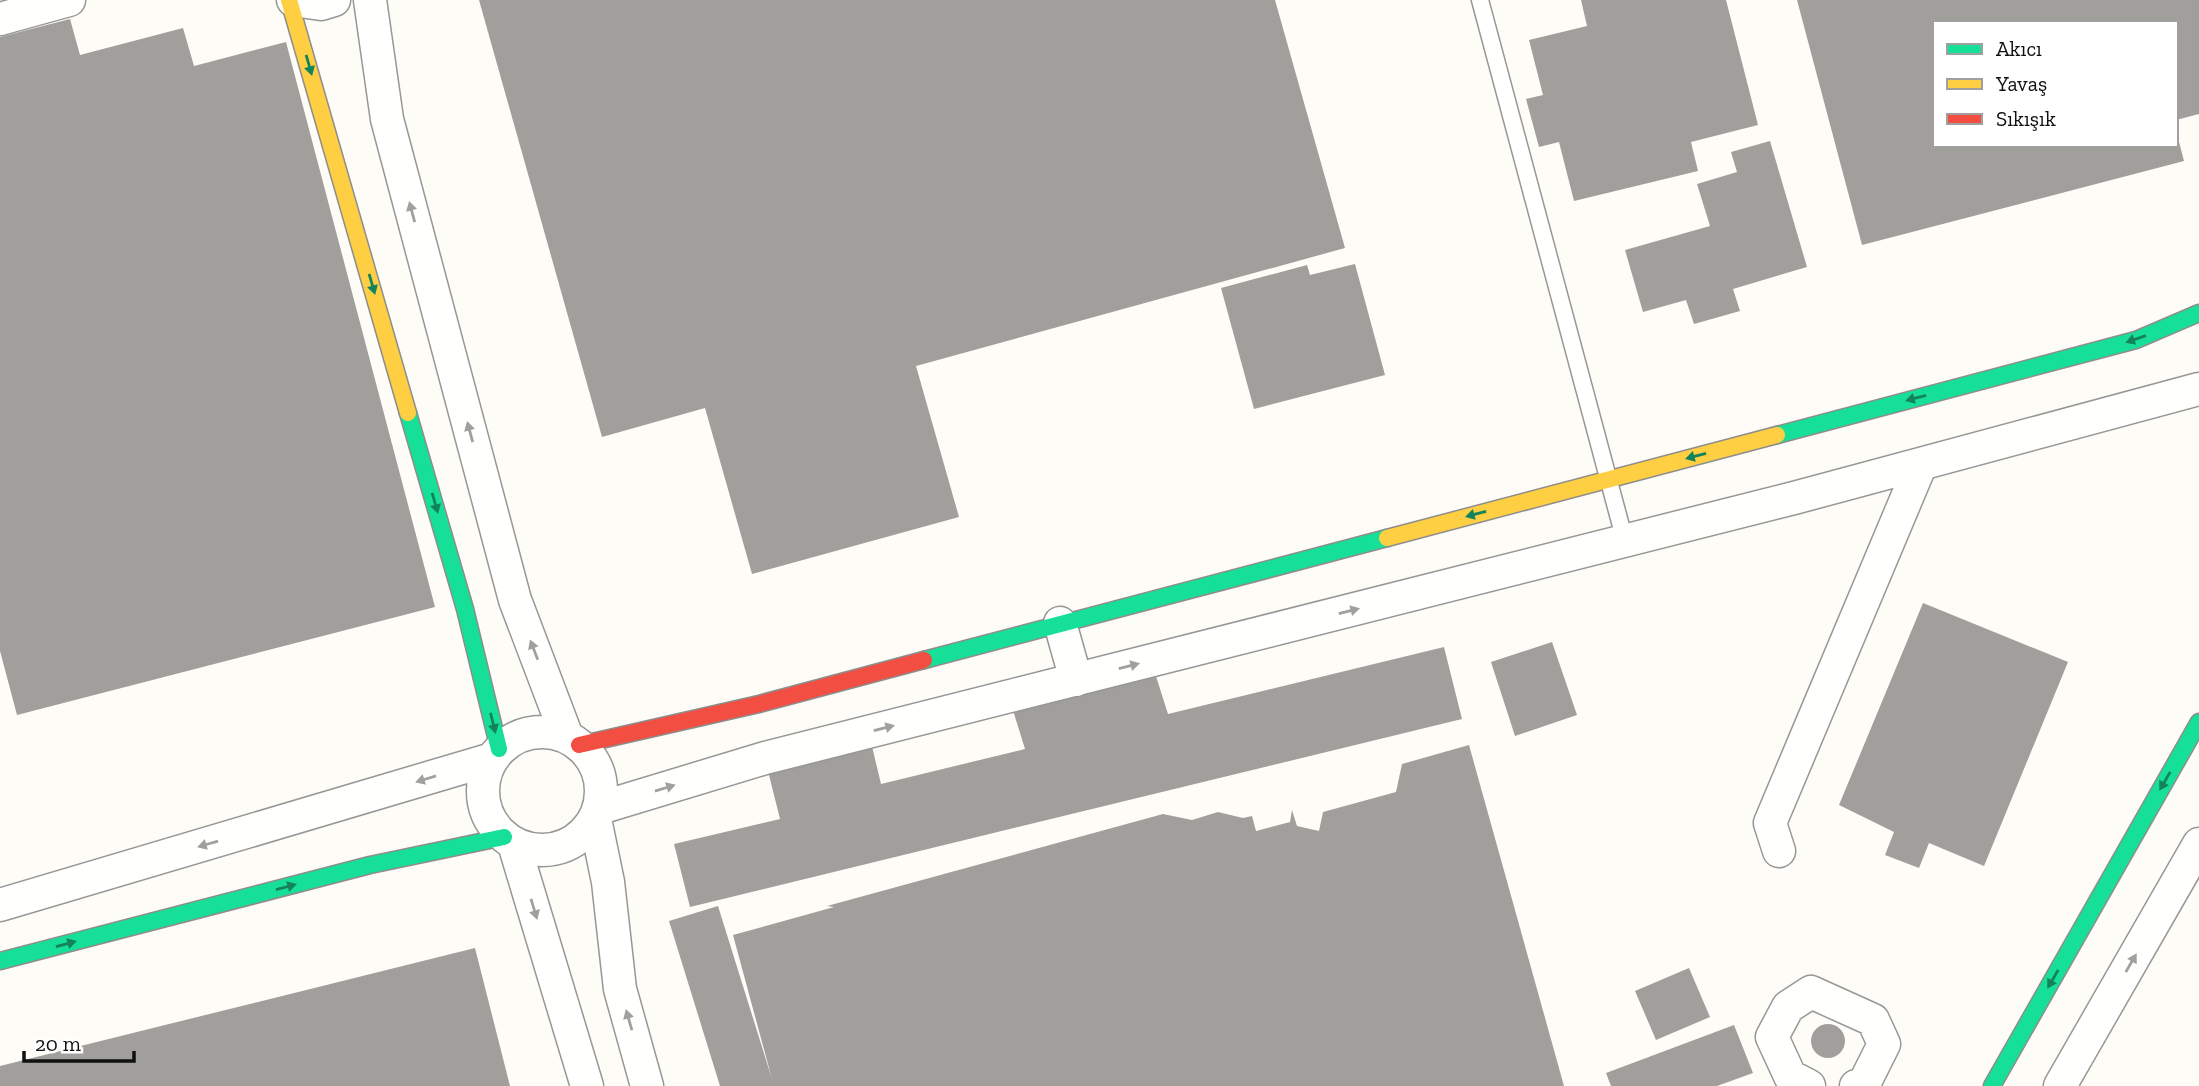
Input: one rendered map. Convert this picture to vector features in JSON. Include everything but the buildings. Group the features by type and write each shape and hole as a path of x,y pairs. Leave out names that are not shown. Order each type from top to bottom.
{"street":[{"path":"0,19 69,0"},
{"path":"291,0 321,4 334,0"},
{"path":"291,0 465,609 495,754 485,774 484,800 492,824 509,840 532,850 551,851 569,845 584,834 597,814 765,758 1625,541 2199,389"},
{"path":"370,0 387,119 515,600 573,741"},
{"path":"573,741 759,704 2136,340 2199,313"},
{"path":"1779,851 1770,823 1921,464"},
{"path":"1060,623 1076,680"},
{"path":"1992,1086 2199,722"},
{"path":"0,905 495,754 514,739 531,733 549,732 573,741 589,755 601,780 597,814 620,989 647,1086"},
{"path":"0,961 370,865 509,840"},
{"path":"509,840 561,994 587,1086"},
{"path":"2060,1086 2199,844"},
{"path":"1809,1086 1790,1076 1772,1037 1788,1007 1811,992 1873,1020 1884,1044 1864,1084 1856,1086"}],"lane":[{"path":"1480,0 1625,541"}],"traffic: fast":[{"path":"1777,435 2136,340 2199,313"},
{"path":"408,413 465,609 499,749"},
{"path":"924,660 1387,538"},
{"path":"1992,1086 2199,722"},
{"path":"0,961 370,865 504,837"}],"traffic: slow":[{"path":"289,0 408,413"},
{"path":"1387,538 1777,435"}],"traffic: jam":[{"path":"579,745 759,704 924,660"}]}
